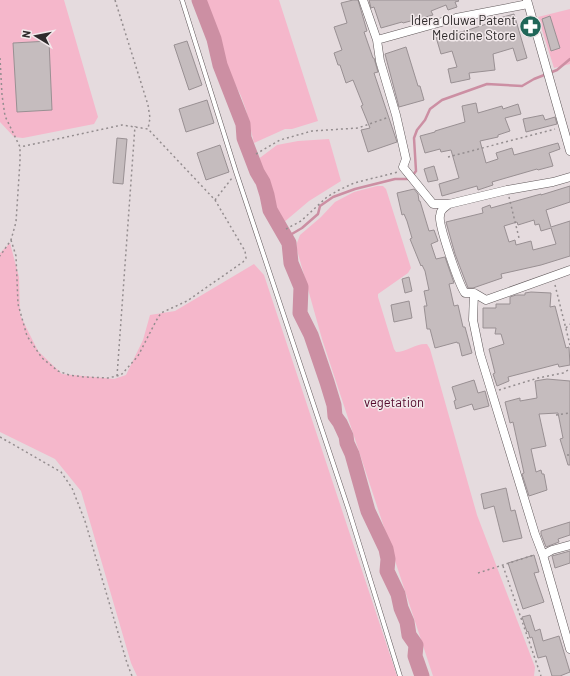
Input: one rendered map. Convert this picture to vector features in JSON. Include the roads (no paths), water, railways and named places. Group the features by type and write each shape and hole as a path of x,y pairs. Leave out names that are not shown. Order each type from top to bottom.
{"street":[{"path":"363,0 377,40 380,61 396,115 406,159 403,167 433,204 449,204 570,177"},
{"path":"377,40 456,18 527,2 563,127 568,138 570,151"},
{"path":"449,204 442,210 439,218 450,257 462,289 465,293 474,294 486,300 570,270"},
{"path":"474,294 473,320 480,354 534,534 542,553 568,635 570,649"},
{"path":"542,553 570,545"}],"lane":[{"path":"182,0 236,172 346,503 400,676"}],"waterway":[{"path":"199,0 214,39 220,65 243,124 244,138 257,172 263,182 270,210 289,243 291,263 301,287 300,313 311,335 327,382 334,405 335,416 346,436 368,511 386,549 388,559 387,571 398,594 401,608 407,622 409,635 416,645 415,656 422,676"},
{"path":"413,175 416,171 414,138 417,130 425,120 430,109 442,100 487,84 522,86 534,79 557,70 570,59"},
{"path":"285,238 302,228 318,214 320,206 333,197 355,189 395,179 410,179"}],"place":[{"name":"Idera Oluwa Patent Medicine Store","path":"531,27"}],"park label":[{"name":"vegetation","path":"394,402"}]}
